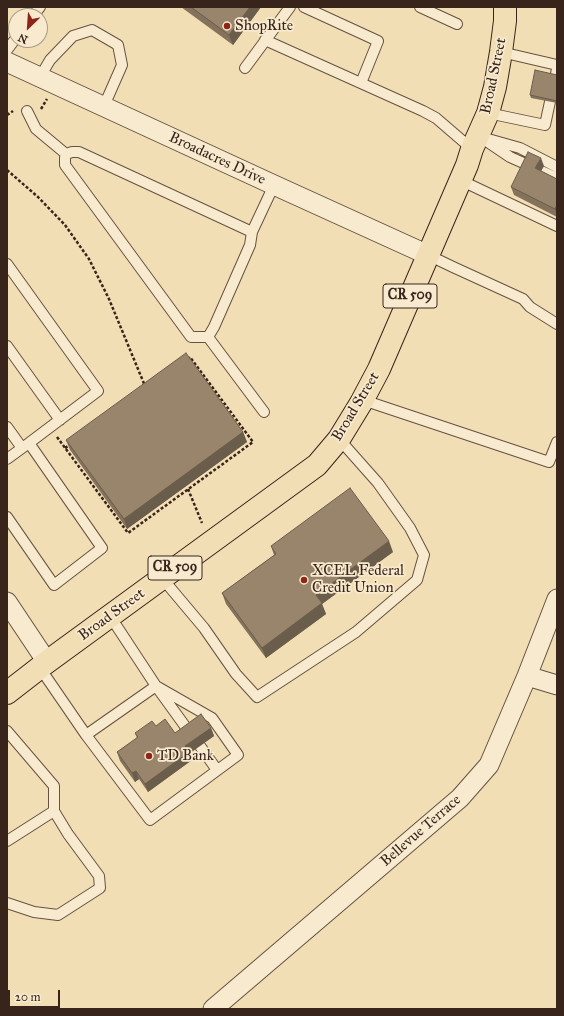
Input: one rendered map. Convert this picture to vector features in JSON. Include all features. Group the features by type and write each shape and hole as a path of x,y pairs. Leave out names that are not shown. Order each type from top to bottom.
{"main road":[{"name":"Broad Street","path":"7,693 316,465 339,440 379,369 488,112 495,87 501,52 505,21 505,7"}],"street":[{"name":"Broadacres Drive","path":"7,62 428,255"},
{"name":"Bellevue Terrace","path":"213,1009 460,798 489,765 527,676 557,599"},
{"path":"7,602 44,665"},
{"path":"527,676 557,685"}],"lane":[{"path":"245,68 290,7"},
{"path":"304,7 378,41 361,83"},
{"path":"424,8 457,24"},
{"path":"48,80 50,60 73,36 92,30 118,45 122,65 104,106"},
{"path":"266,40 423,111 476,143 557,178"},
{"path":"501,52 557,65"},
{"path":"488,112 545,125 557,69"},
{"path":"27,111 36,129 66,154"},
{"path":"476,143 520,148 557,167"},
{"path":"66,154 79,152 252,232"},
{"path":"66,154 64,158 65,165 191,337 208,337"},
{"path":"460,180 557,226"},
{"path":"208,337 214,327 250,245 252,232 274,185"},
{"path":"428,255 523,299 530,308 557,324"},
{"path":"7,264 98,390 7,459"},
{"path":"208,337 264,412"},
{"path":"7,346 60,420"},
{"path":"362,400 549,462 557,442"},
{"path":"7,427 26,445 102,548 54,585 7,517"},
{"path":"162,578 204,628 236,674 257,697 356,632 417,580 424,555 410,528 378,483 339,440"},
{"path":"110,616 156,686 190,733"},
{"path":"44,665 86,735 150,820 238,755 212,718 156,686"},
{"path":"86,735 156,686"},
{"path":"7,731 54,786 54,811 68,834 99,876 100,888 58,915 34,912 7,903"},
{"path":"200,746 217,770"},
{"path":"7,841 54,811"}],"path":[{"path":"27,111 41,110 48,80"},
{"path":"7,170 38,197 65,226 89,259 109,299 147,390"},
{"path":"50,427 128,533 253,442 190,357 184,362"},
{"path":"65,448 72,444"},
{"path":"188,489 202,523"}],"building":[{"path":"191,7 250,7 229,35"},
{"path":"535,70 557,75 557,101 530,95"},
{"path":"528,152 541,158 535,168 557,179 557,205 555,209 511,187"},
{"path":"186,353 243,432 124,519 66,440"},
{"path":"350,488 389,541 316,595 322,603 262,648 222,593 276,554 271,546"},
{"path":"201,714 211,728 185,746 189,752 145,784 136,771 132,773 117,752 138,737 135,733 152,721 156,726 165,719 175,733"}],"place":[{"name":"ShopRite","path":"227,26"},
{"name":"XCEL Federal Credit Union","path":"304,580"},
{"name":"TD Bank","path":"149,756"}]}
